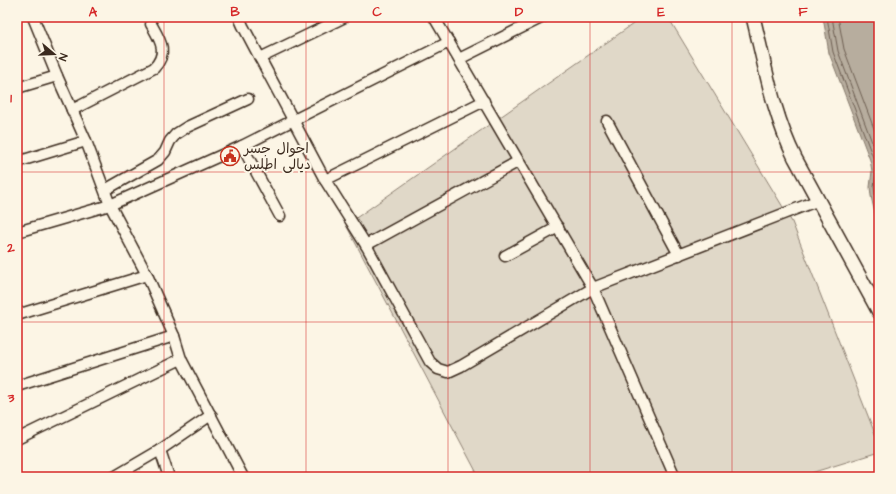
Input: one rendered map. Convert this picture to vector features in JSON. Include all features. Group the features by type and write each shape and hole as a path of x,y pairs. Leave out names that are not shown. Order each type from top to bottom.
{"main road":[{"path":"753,17 776,110 784,134 795,158 879,312"}],"street":[{"path":"33,17 86,141 110,205 147,275 174,336 181,359 243,477"},
{"path":"239,17 325,180 366,245 430,362 438,369 448,372 461,366 594,288 819,200"},
{"path":"260,58 345,17"},
{"path":"434,17 594,288 675,477"},
{"path":"459,59 543,17"},
{"path":"72,110 154,68 159,62 162,53 162,43 151,24"},
{"path":"17,232 110,205 242,146 449,42"},
{"path":"17,88 57,76"},
{"path":"105,190 158,160 176,134 187,127 248,99"},
{"path":"325,180 484,101"},
{"path":"607,120 679,255"},
{"path":"17,162 86,141"},
{"path":"242,146 280,216"},
{"path":"366,245 519,161"},
{"path":"506,256 558,227"},
{"path":"17,315 147,275"},
{"path":"17,386 174,336"},
{"path":"17,439 181,359"},
{"path":"114,477 160,450 211,415"},
{"path":"160,450 169,477"}],"shaded area":[{"path":"643,17 668,17 792,222 879,444 879,452 798,477 479,477 346,225"}],"water":[{"path":"823,17 879,17 879,239 871,196 870,187 872,171 870,160 829,53"}],"place":[{"name":"احوال جسر ديالى اطلس","path":"230,156"}]}
